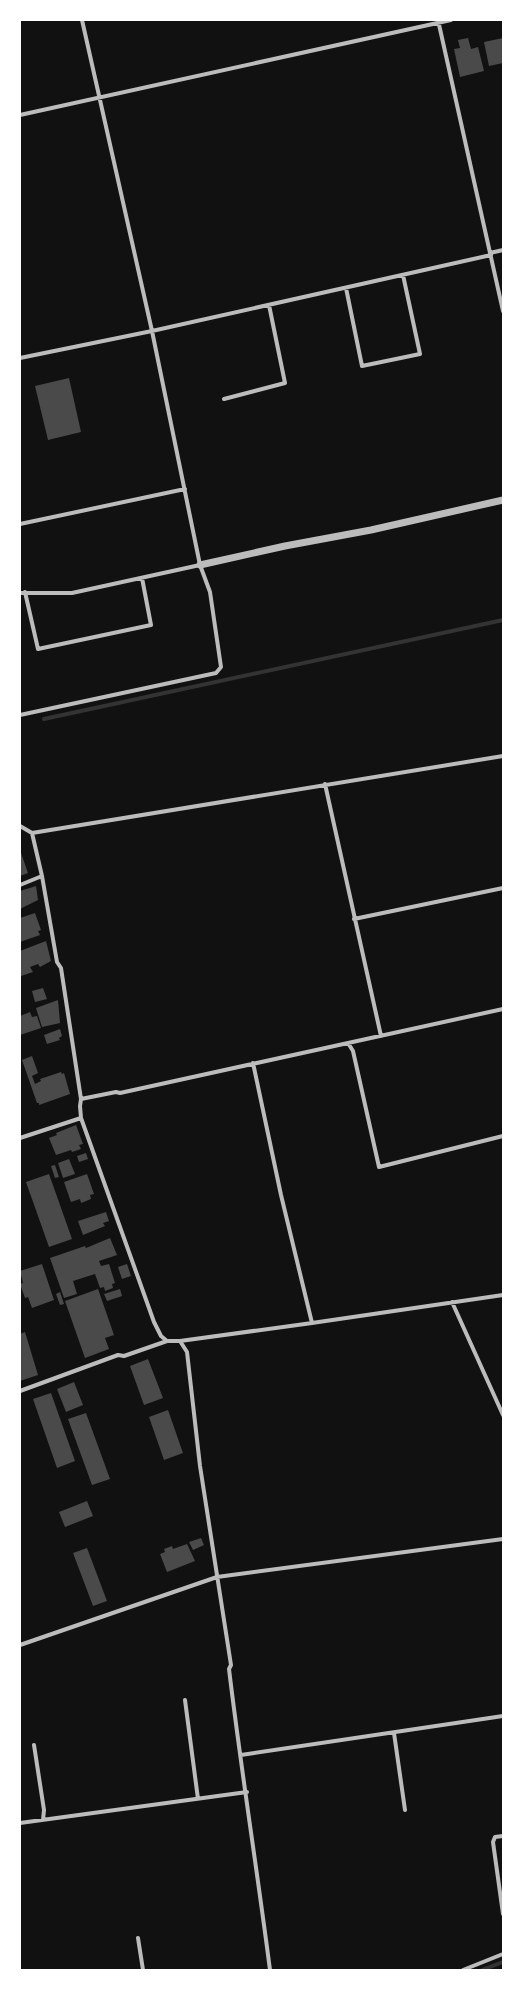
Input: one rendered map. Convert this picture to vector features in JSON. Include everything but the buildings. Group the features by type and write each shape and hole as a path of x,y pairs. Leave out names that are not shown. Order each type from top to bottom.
{"street":[{"path":"20,715 216,673 221,667 210,592 200,565 152,331 82,20"},
{"path":"20,115 438,21 451,20"},
{"path":"438,21 503,311"},
{"path":"20,358 152,331 346,288 503,250"},
{"path":"346,288 362,366 420,354 403,275"},
{"path":"224,399 285,383 269,305"},
{"path":"20,524 185,489"},
{"path":"142,578 151,625 38,649 22,593 72,593 285,546 371,530 503,500"},
{"path":"20,826 32,833 503,756"},
{"path":"325,784 381,1036"},
{"path":"32,833 42,876 57,962 61,968 81,1099 81,1118 154,1322 161,1336 167,1341"},
{"path":"20,885 42,876"},
{"path":"354,918 503,888"},
{"path":"81,1099 127,1091 503,1009"},
{"path":"348,1043 353,1051 379,1167 503,1136"},
{"path":"253,1063 281,1195 312,1323"},
{"path":"20,1138 81,1118"},
{"path":"20,1391 118,1355 124,1356 167,1341 312,1323 503,1295"},
{"path":"452,1302 503,1415"},
{"path":"180,1340 187,1352 200,1466 231,1665 229,1669 238,1748 241,1755 247,1792 270,1970"},
{"path":"20,1645 217,1577 503,1539"},
{"path":"185,1700 198,1799"},
{"path":"241,1755 503,1716"},
{"path":"394,1733 405,1810"},
{"path":"34,1745 44,1810 43,1820"},
{"path":"20,1823 247,1792"},
{"path":"503,1836 495,1837 493,1842 503,1914"},
{"path":"138,1938 143,1970"},
{"path":"463,1970 503,1954"}],"waterway":[{"path":"44,719 503,620"},
{"path":"482,1970 503,1962"}]}
